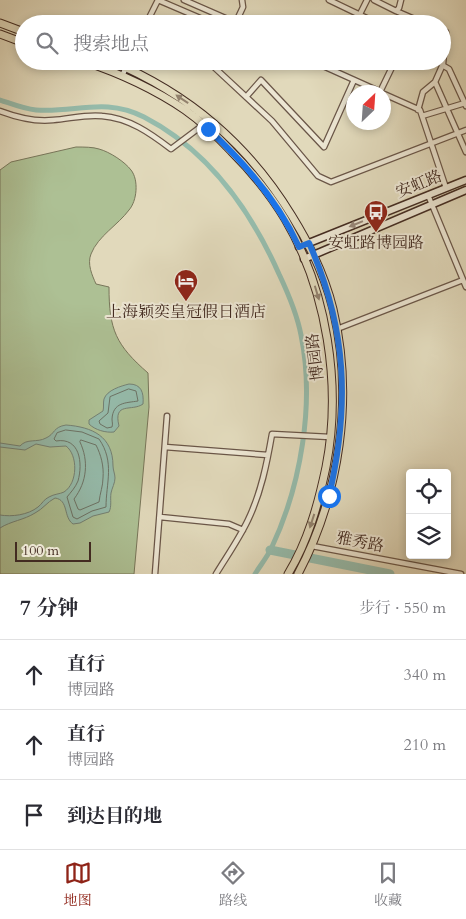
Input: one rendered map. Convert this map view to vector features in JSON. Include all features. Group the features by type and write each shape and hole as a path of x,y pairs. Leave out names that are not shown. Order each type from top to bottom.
{"main road":[{"path":"0,23 15,29"},
{"path":"0,34 15,40"},
{"name":"博园路","path":"106,70 163,97 186,111 240,160 274,201 286,220 304,259 318,297 328,343 332,384 330,437 323,481 312,520 289,573"},
{"name":"博园路","path":"137,70 195,108 231,138 263,173 282,199 309,243 322,272 333,308 340,341 342,385 338,455 325,513 298,574"},
{"name":"安虹路","path":"299,247 466,180"},
{"name":"安虹路","path":"304,259 466,190"}],"street":[{"path":"150,15 158,0 193,15"},
{"path":"184,0 219,15"},
{"path":"240,15 243,6 242,0"},
{"path":"329,0 360,15 367,0"},
{"path":"374,0 405,15"},
{"path":"396,11 401,0"},
{"path":"122,76 124,70"},
{"path":"217,70 272,120 318,176 331,182 466,130"},
{"path":"332,70 365,85"},
{"path":"385,85 391,70"},
{"path":"418,110 423,92 435,82 440,70"},
{"path":"422,116 446,107 465,104 449,70"},
{"path":"246,97 261,80 324,147 354,80"},
{"path":"435,82 466,152"},
{"path":"391,97 418,110 422,116 446,188"},
{"path":"0,111 24,118 50,121 102,116 122,120 146,130 170,149 203,125"},
{"path":"428,195 466,287"},
{"path":"337,330 462,280"},
{"path":"155,574 167,416"},
{"path":"216,574 243,530 254,505 272,434 330,437"},
{"path":"165,448 268,455"},
{"path":"160,518 229,524 243,530"},
{"name":"雅秀路","path":"312,546 461,574"}],"shaded area":[{"path":"76,147 97,148 108,152 131,170 134,174 136,185 132,206 98,242 91,254 90,262 90,269 96,284 109,287 109,302 116,336 128,354 148,373 149,407 134,574 0,574 0,170 11,162"}],"water":[{"path":"129,384 136,385 141,389 143,404 121,410 118,418 119,426 114,432 101,431 89,424 89,420 103,411 104,399 108,393"},
{"path":"66,425 92,431 105,440 109,447 115,482 111,493 109,512 73,524 62,502 55,498 31,515 0,528 0,515 25,514 38,507 47,498 64,492 72,482 75,469 73,456 66,446 50,447 36,444 25,450 0,447 0,443 20,446 26,442 46,438 59,427"}],"waterway":[{"path":"0,100 36,110 103,107 130,111 144,117 188,147 225,184 241,205 268,251 295,311 301,335 305,361 306,416 297,472 290,499 271,549 255,574"},
{"path":"270,550 390,574"}],"place":[{"name":"安虹路博园路","path":"376,233"},
{"name":"上海颖奕皇冠假日酒店","path":"186,302"}],"route":[{"path":"208,129 240,160 274,201 299,247 309,243 322,272 333,308 340,341 342,385 338,455 329,496"}]}
